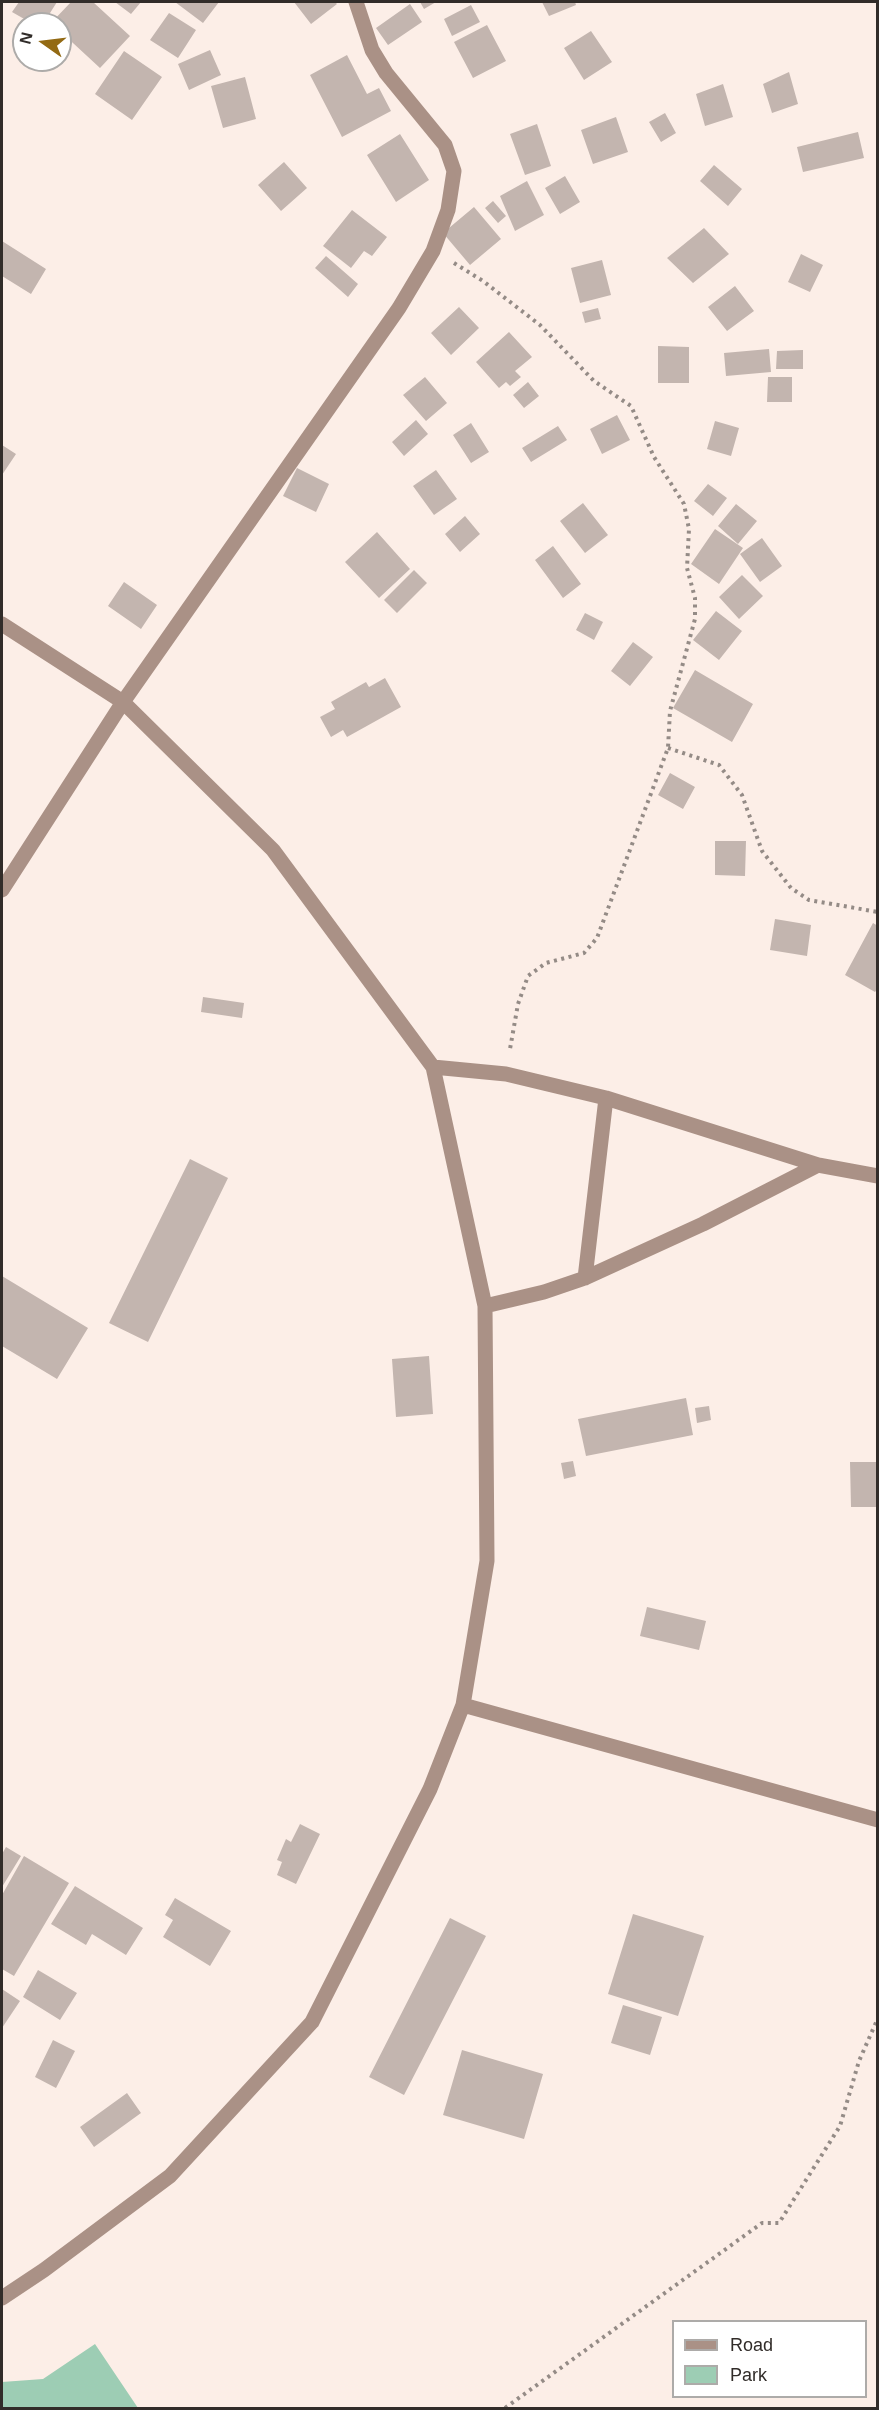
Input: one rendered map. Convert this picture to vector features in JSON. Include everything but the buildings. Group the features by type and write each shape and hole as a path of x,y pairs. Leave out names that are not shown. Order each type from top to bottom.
{"street":[{"path":"2,890 123,702 399,308 433,251 448,210 454,171 445,145 386,73 372,50 356,2"},
{"path":"2,624 123,702 273,850 433,1067 485,1306 487,1561 464,1705 430,1789 312,2022 170,2176 44,2270 2,2298"},
{"path":"433,1067 506,1074 606,1098 818,1165 878,1176"},
{"path":"585,1278 606,1098"},
{"path":"485,1306 544,1293 585,1278 703,1224 818,1165"},
{"path":"464,1705 878,1820"}],"path":[{"path":"433,251 483,281 540,325 594,381 631,406 654,457 684,504 689,529 687,568 695,598 695,619 671,705 668,748 597,938 584,953 546,963 528,976 518,1004 506,1074"},
{"path":"668,748 719,765 742,795 762,852 791,888 808,900 878,912"},
{"path":"506,2409 762,2223 779,2223 840,2126 859,2061 878,2018"}],"green space":[{"path":"95,2344 138,2408 2,2408 2,2382 43,2379"}]}
